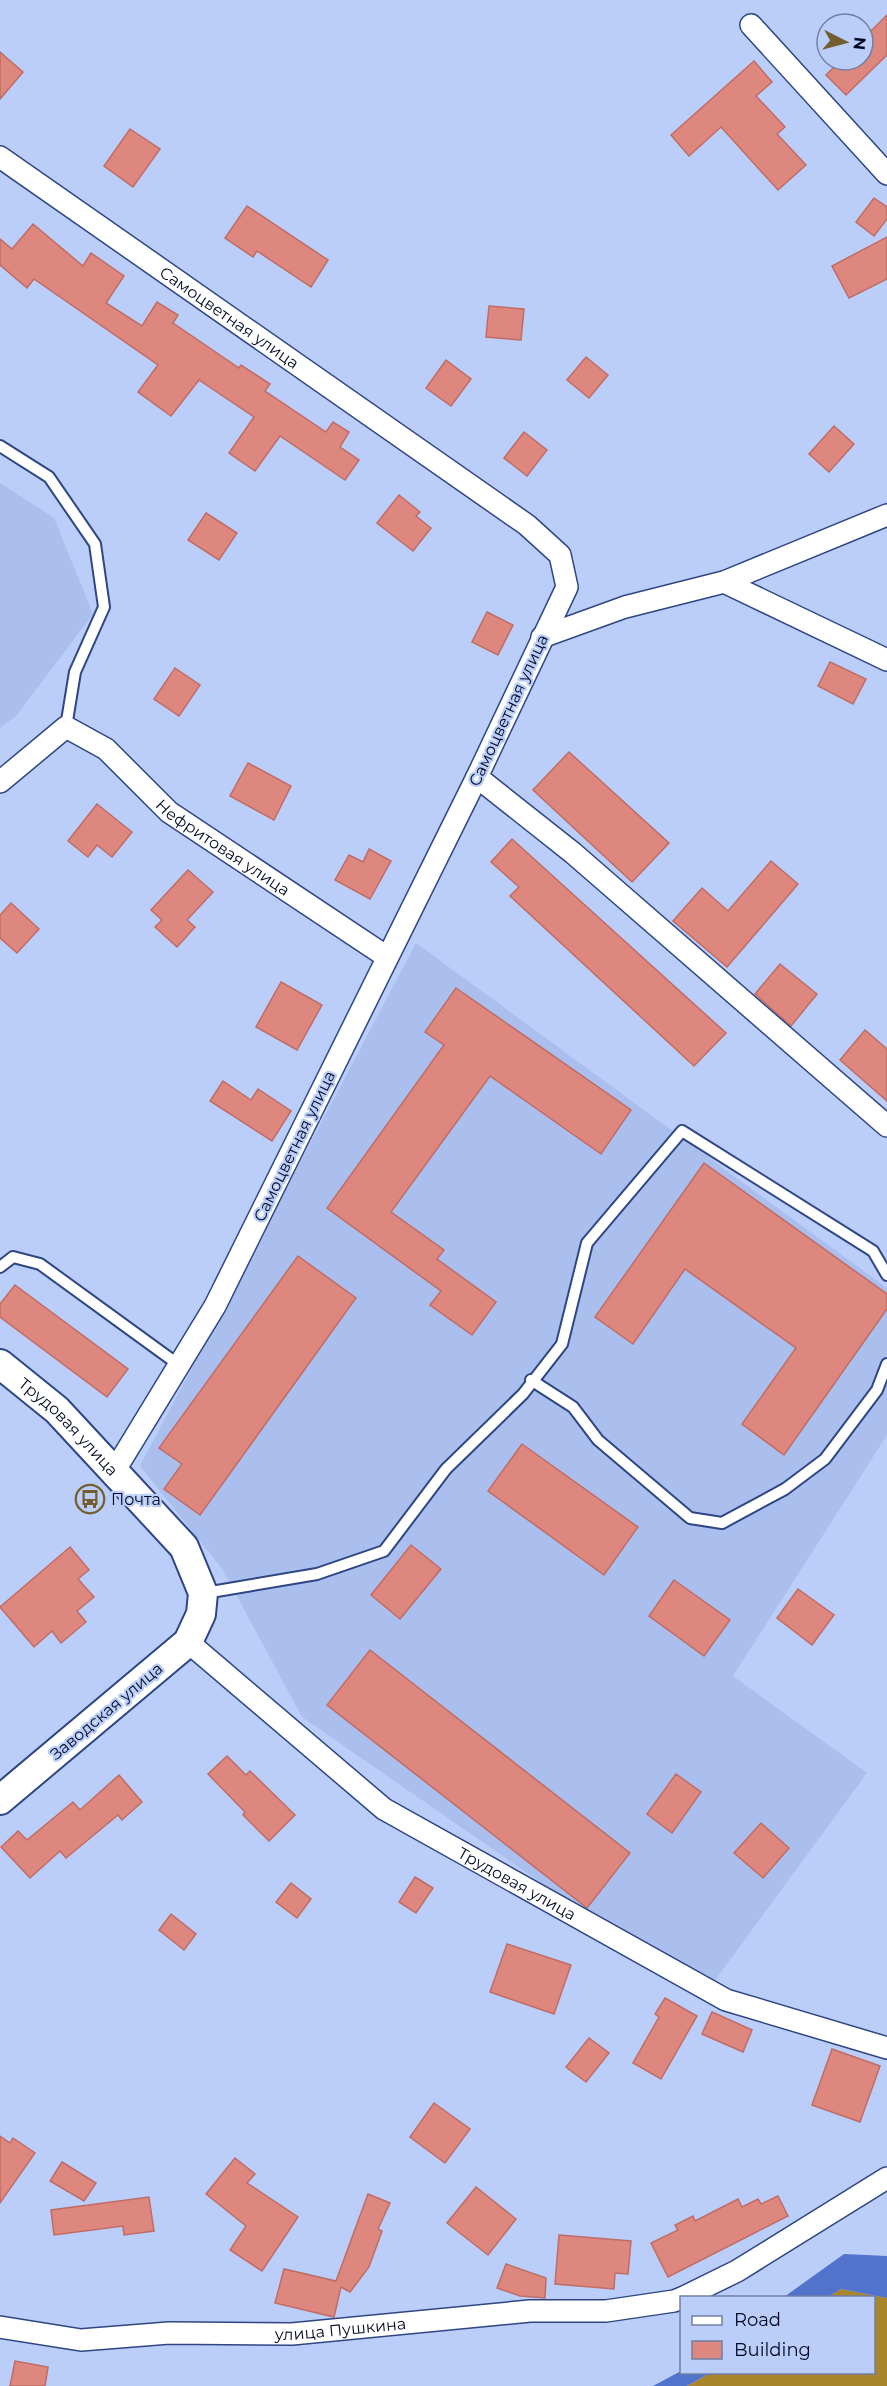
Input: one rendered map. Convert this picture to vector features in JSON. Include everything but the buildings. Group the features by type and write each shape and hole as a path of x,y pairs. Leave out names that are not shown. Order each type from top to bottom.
{"street":[{"path":"751,25 887,174"},
{"name":"Самоцветная улица","path":"0,157 528,525 560,555 567,586 477,777 215,1306 115,1470"},
{"path":"542,637 625,607 724,582 887,515"},
{"path":"724,582 887,660"},
{"path":"0,782 66,727"},
{"name":"Нефритовая улица","path":"66,727 106,749 169,812 387,957"},
{"path":"477,777 573,854 887,1126"},
{"name":"Трудовая улица","path":"0,1364 57,1410 184,1547 202,1604"},
{"name":"Заводская улица","path":"0,1800 188,1642 202,1604"},
{"name":"Трудовая улица","path":"188,1642 384,1809 726,2000 887,2048"},
{"name":"улица Пушкина","path":"686,2296 737,2271 887,2178"},
{"name":"улица Пушкина","path":"0,2327 81,2340 169,2333 292,2334 530,2311 606,2310 680,2299"}],"lane":[{"path":"0,446 49,477 95,544 104,607 75,672 66,727"},
{"path":"202,1604 317,1574 384,1551 446,1469 523,1394 531,1380 562,1344 587,1243 682,1131 873,1251 887,1275"},
{"path":"0,1267 13,1257 40,1264 179,1365"},
{"path":"531,1380 573,1407 598,1440 690,1518 722,1523 785,1489 825,1459 877,1390 887,1364"}],"shaded area":[{"path":"0,483 54,518 93,614 16,716 0,728"},
{"path":"416,943 887,1288 887,1435 733,1676 867,1773 713,1983 572,1904 302,1717 223,1570 140,1466"},
{"path":"841,2289 887,2298 887,2386 687,2386 708,2374 875,2374 875,2296 830,2296"}],"water":[{"path":"844,2254 887,2256 887,2298 841,2289 830,2296 785,2296"},
{"path":"680,2372 680,2374 708,2374 687,2386 653,2386"}],"place":[{"name":"Почта","path":"90,1499"}]}
